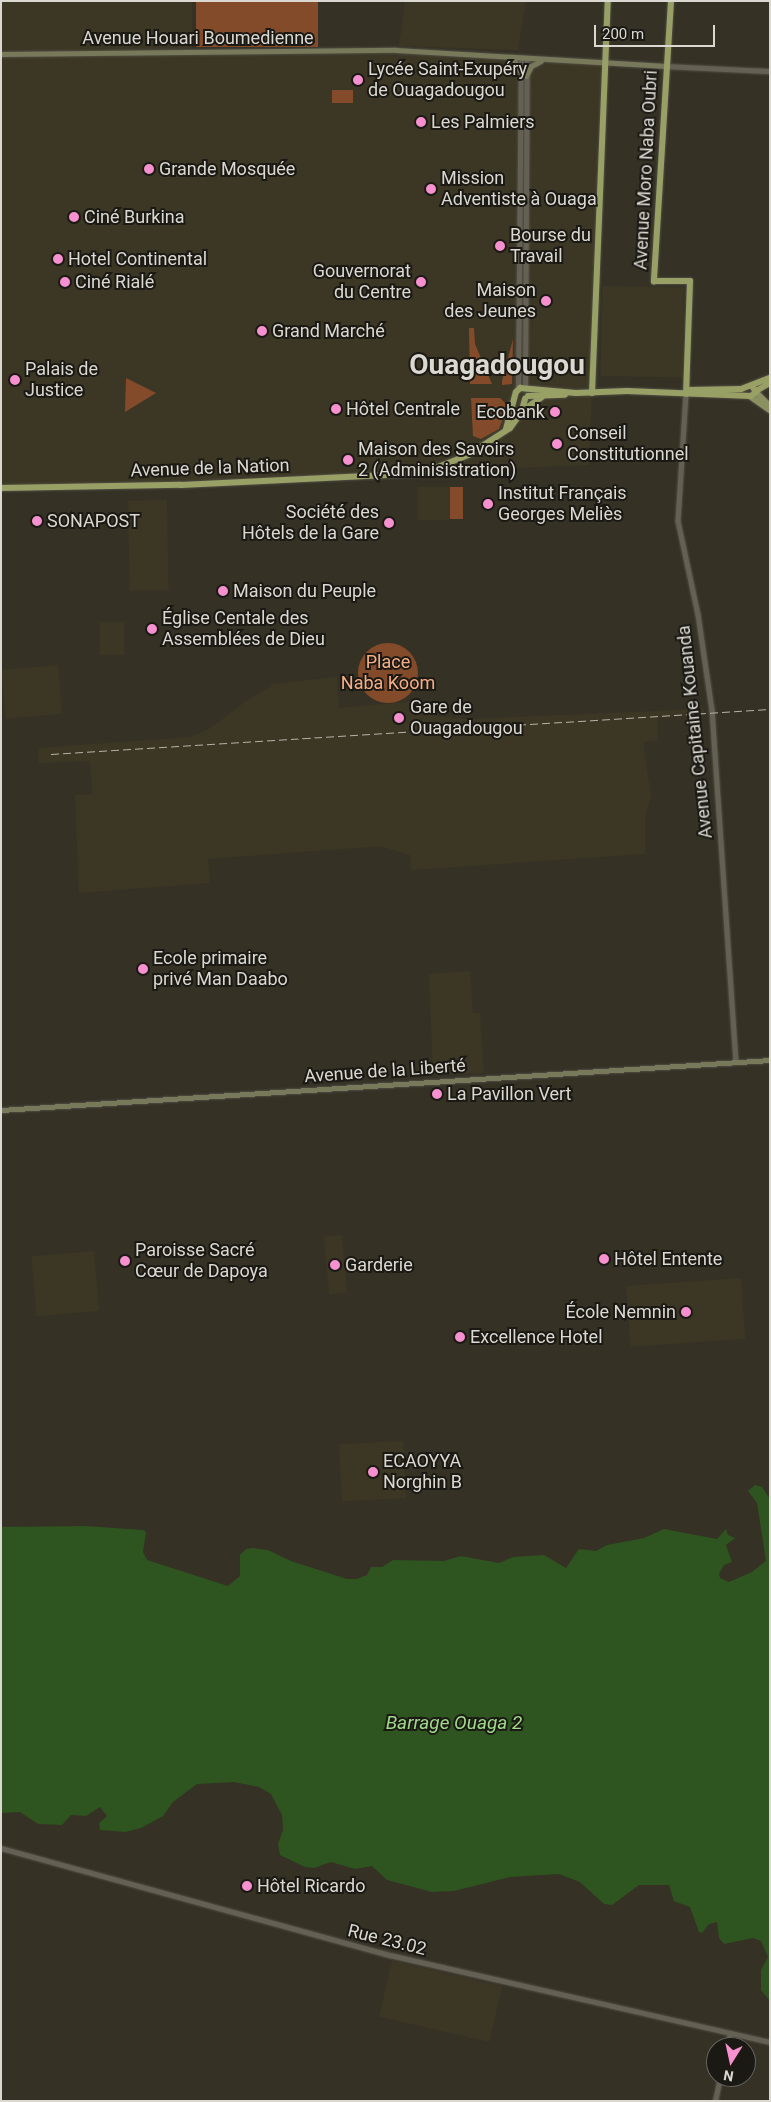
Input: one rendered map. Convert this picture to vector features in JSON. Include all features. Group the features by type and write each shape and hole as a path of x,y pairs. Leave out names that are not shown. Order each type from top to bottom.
{"highway":[{"path":"592,393 608,1"},
{"name":"Avenue Moro Naba Oubri","path":"671,1 654,281 690,282"},
{"name":"Avenue Capitaine Kouanda","path":"686,392 690,282"},
{"path":"752,391 770,378"},
{"path":"504,432 517,398 524,393 752,391 770,383"},
{"path":"524,393 543,396 576,393"},
{"path":"522,411 524,393"},
{"path":"522,411 543,396"},
{"name":"Avenue de la Nation","path":"4,489 413,474 453,462 504,432 522,411"}],"main road":[{"name":"Avenue Houari Boumedienne","path":"1,54 396,50 667,66"},
{"path":"510,57 517,62 520,71"},
{"path":"526,76 531,66 544,60"},
{"path":"752,391 770,406"},
{"path":"752,391 770,410"},
{"name":"Avenue de la Liberté","path":"1,1110 770,1060"}],"street":[{"path":"524,59 520,71 523,91 526,324 524,393"},
{"path":"524,59 526,76 523,91 519,324 524,393"},
{"path":"667,66 770,70"},
{"path":"519,324 526,324"},
{"name":"Avenue Capitaine Kouanda","path":"686,392 678,521 698,614 712,710 736,1062"},
{"name":"Rue 23.02","path":"1,1848 390,1956 770,2042"},
{"path":"729,2037 730,2033"},
{"path":"715,2101 718,2087"}],"shaded area":[{"path":"1,1 192,1 192,51 396,50 606,63 589,465 1,488"},
{"path":"405,1 526,1 518,50 399,46"},
{"path":"602,286 684,287 682,377 600,376"},
{"path":"418,487 450,487 450,520 418,520"},
{"path":"167,500 169,590 130,591 128,501"},
{"path":"100,622 124,622 124,655 100,655"},
{"path":"58,665 62,714 5,719 1,670"},
{"path":"337,677 339,708 417,701 417,707 428,706 428,713 436,713 436,716 466,719 704,709 704,715 657,718 658,741 643,742 651,796 645,817 645,854 411,870 410,855 383,847 368,847 208,859 210,883 79,893 75,795 92,794 90,761 39,763 38,748 191,737 209,729 252,697 272,686 271,684"},
{"path":"470,971 473,1013 480,1013 484,1073 433,1075 429,974"},
{"name":"Garderie","path":"342,1235 347,1293 329,1294 324,1237"},
{"path":"94,1251 99,1311 36,1316 31,1256"},
{"name":"École Nemnin","path":"741,1278 745,1339 631,1347 626,1286"},
{"name":"ECAOYYA Norghin B","path":"403,1441 406,1498 342,1501 339,1444"},
{"path":"392,1961 502,1986 489,2042 379,2017"}],"green space":[{"path":"196,1 318,1 318,47 196,47"},
{"path":"332,90 353,90 353,103 332,103"},
{"path":"469,328 474,328 475,344 492,384 470,384"},
{"path":"513,339 512,384 502,385 502,381"},
{"path":"126,378 156,393 125,412"},
{"path":"471,398 500,398 508,406 499,429 481,439 473,436"},
{"path":"450,487 463,487 463,519 450,519"},
{"name":"Place Naba Koom","path":"388,643 404,648 409,652 413,657 418,673 413,689 409,694 404,698 388,703 372,698 367,694 363,689 358,673 363,657 367,652 372,648"}],"water":[{"name":"Barrage Ouaga 2","path":"755,1485 762,1487 770,1499 770,2001 761,1990 761,1970 768,1957 761,1941 753,1938 724,1944 719,1938 717,1922 709,1924 702,1933 699,1932 690,1907 674,1901 669,1885 639,1885 612,1905 604,1904 580,1882 559,1874 510,1877 454,1891 432,1892 387,1880 372,1866 355,1869 331,1862 314,1868 305,1867 280,1855 278,1844 283,1830 282,1815 271,1794 259,1787 234,1782 197,1784 173,1802 163,1816 141,1828 125,1832 100,1830 99,1823 107,1816 100,1807 86,1816 71,1815 62,1825 38,1824 20,1812 1,1813 1,1527 85,1526 143,1530 146,1532 143,1552 147,1560 228,1586 240,1576 240,1555 246,1549 253,1548 268,1550 291,1561 347,1579 357,1579 367,1575 371,1567 382,1567 393,1560 444,1561 461,1556 499,1563 513,1557 544,1555 566,1568 579,1549 596,1551 607,1545 644,1538 664,1529 717,1539 726,1529 728,1535 735,1538 726,1545 732,1562 724,1565 719,1574 720,1578 729,1582 752,1572 766,1561 757,1503 748,1491"}],"railway":[{"path":"51,754 770,709"}],"place":[{"name":"Lycée Saint-Exupéry de Ouagadougou","path":"358,80"},
{"name":"Les Palmiers","path":"421,122"},
{"name":"Grande Mosquée","path":"149,169"},
{"name":"Mission Adventiste à Ouaga","path":"431,189"},
{"name":"Ciné Burkina","path":"74,217"},
{"name":"Bourse du Travail","path":"500,246"},
{"name":"Hotel Continental","path":"58,259"},
{"name":"Ciné Rialé","path":"65,282"},
{"name":"Gouvernorat du Centre","path":"421,282"},
{"name":"Maison des Jeunes","path":"546,301"},
{"name":"Grand Marché","path":"262,331"},
{"name":"Palais de Justice","path":"15,380"},
{"name":"Hôtel Centrale","path":"336,409"},
{"name":"Ecobank","path":"555,412"},
{"name":"Conseil Constitutionnel","path":"557,444"},
{"name":"Maison des Savoirs 2 (Adminisistration)","path":"348,460"},
{"name":"Institut Français Georges Meliès","path":"488,504"},
{"name":"SONAPOST","path":"37,521"},
{"name":"Société des Hôtels de la Gare","path":"389,523"},
{"name":"Maison du Peuple","path":"223,591"},
{"name":"Église Centale des Assemblées de Dieu","path":"152,629"},
{"name":"Gare de Ouagadougou","path":"399,718"},
{"name":"Ecole primaire privé Man Daabo","path":"143,969"},
{"name":"La Pavillon Vert","path":"437,1094"},
{"name":"Hôtel Entente","path":"604,1259"},
{"name":"Paroisse Sacré Cœur de Dapoya","path":"125,1261"},
{"name":"Garderie","path":"335,1265"},
{"name":"École Nemnin","path":"686,1312"},
{"name":"Excellence Hotel","path":"460,1337"},
{"name":"ECAOYYA Norghin B","path":"373,1472"},
{"name":"Hôtel Ricardo","path":"247,1886"}],"district":[{"name":"Ouagadougou","path":"497,365"}]}
